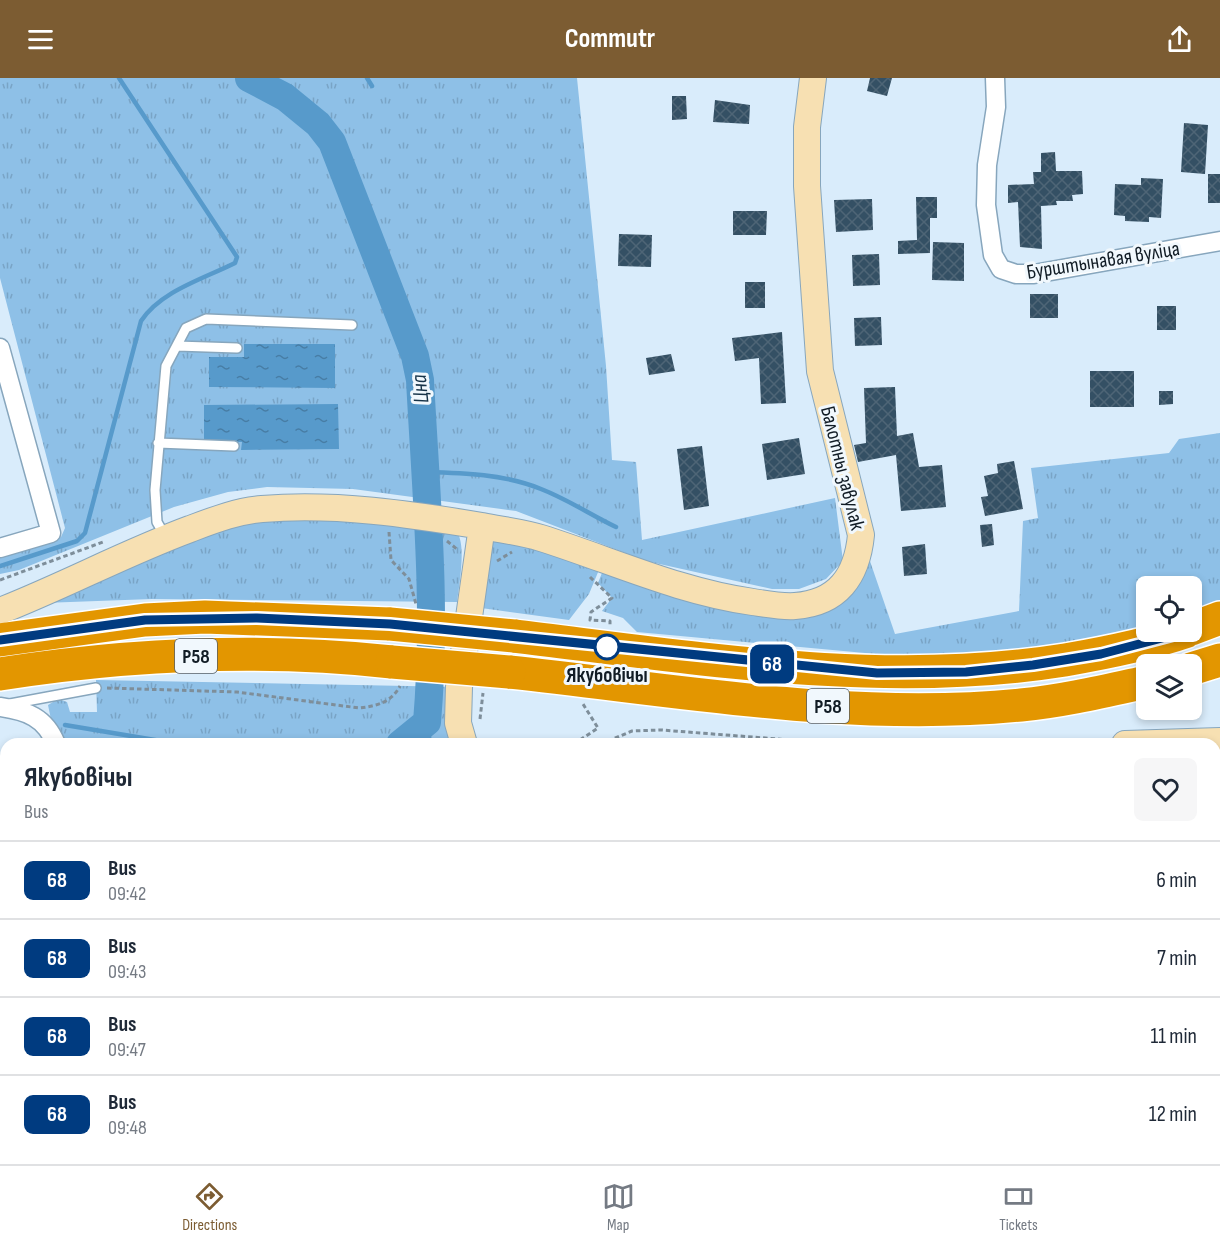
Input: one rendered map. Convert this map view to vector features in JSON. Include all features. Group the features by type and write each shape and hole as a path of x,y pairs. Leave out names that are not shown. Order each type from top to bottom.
{"highway":[{"name":"Р58","path":"0,640 145,620 205,617 390,624 877,673 966,672 1033,665 1101,654 1147,642"},
{"path":"1202,625 1220,618"},
{"name":"Р58","path":"0,674 130,658 232,654 346,657 509,672 747,699 892,710 1022,705 1136,684"},
{"path":"1202,666 1220,660"}],"main road":[{"name":"Балотны завулак","path":"0,611 166,538 228,515 260,509 336,508 452,520 541,538 717,595 774,605 794,606 814,602 843,585 853,572 859,557 861,535 828,409 816,330 807,186 807,127 813,78"},
{"path":"462,738 458,723 459,687 482,526"}],"street":[{"name":"Бурштынавая вуліца","path":"995,78 996,100 987,165 986,206 993,255 1001,268 1016,274 1034,274 1220,241"},
{"path":"0,348 51,533 0,548"},
{"path":"0,707 26,711 40,718 52,738"}],"lane":[{"path":"166,538 157,522 155,490 158,443 166,366 186,328 206,319 352,325"},
{"path":"177,346 237,348"},
{"path":"158,443 234,446"},
{"path":"0,707 96,688"}],"path":[{"path":"598,583 612,598 591,612 590,620 610,621"},
{"path":"581,701 598,728 583,738"},
{"path":"615,738 632,731 662,730 765,738"}],"green space":[{"path":"0,78 577,78 606,366 612,460 636,462 642,540 835,498 843,561 826,579 799,589 772,589 646,561 516,511 353,489 267,487 228,492 174,507 19,570 0,574 0,557 61,537 65,528 0,278"},
{"path":"1220,433 1220,601 1202,608 1202,576 1136,576 1136,633 1067,651 930,659 637,632 623,618 602,611 612,598 598,583 607,560 740,600 830,595 861,535 895,634 1019,611 1023,521 1038,518 1031,468 1169,453 1179,439"},
{"path":"304,517 456,531 462,554 457,602 152,599 43,603 212,529 263,519"},
{"path":"498,538 601,565 589,594 569,620 481,608 488,546"},
{"path":"96,680 459,687 463,738 55,738 48,705 58,699 67,702 70,712 97,712"}],"water":[{"path":"244,344 335,344 335,388 209,387 209,357 244,357"},
{"path":"338,404 339,449 241,450 242,442 204,443 204,405"}],"building":[{"path":"870,78 892,78 887,96 867,91"},
{"path":"672,96 686,96 687,119 672,120"},
{"path":"715,100 750,105 749,124 713,122"},
{"path":"1184,123 1208,125 1205,174 1181,172"},
{"path":"1055,152 1056,171 1082,171 1083,194 1072,195 1073,201 1056,201 1057,205 1041,206 1042,249 1020,247 1018,202 1008,203 1008,185 1034,184 1033,172 1041,172 1041,153"},
{"path":"1208,174 1220,174 1220,203 1208,203"},
{"path":"1141,178 1163,179 1161,218 1149,217 1149,222 1125,221 1125,216 1114,215 1115,184 1141,185"},
{"path":"916,197 937,197 937,218 930,218 930,253 898,254 898,241 917,240"},
{"path":"872,199 873,230 836,232 834,200"},
{"path":"733,211 767,211 766,235 733,235"},
{"path":"619,234 652,235 651,267 618,266"},
{"path":"933,242 964,243 964,281 932,280"},
{"path":"879,254 880,285 853,286 852,255"},
{"path":"745,282 765,282 765,308 745,308"},
{"path":"1030,294 1058,294 1058,318 1030,318"},
{"path":"1157,306 1176,306 1176,330 1157,330"},
{"path":"881,317 882,345 855,346 854,318"},
{"path":"782,332 786,403 761,404 759,358 735,361 732,338"},
{"path":"671,354 675,371 649,375 646,358"},
{"path":"1090,371 1134,371 1134,407 1090,407"},
{"path":"895,387 897,436 913,433 919,467 942,465 946,507 901,511 896,455 858,462 854,445 866,443 864,388"},
{"path":"1159,391 1173,391 1173,404 1159,405"},
{"path":"799,438 805,474 767,480 762,444"},
{"path":"702,446 709,506 684,510 677,449"},
{"path":"1014,461 1023,509 985,516 981,497 988,496 984,476 998,473 997,464"},
{"path":"992,524 994,545 982,547 980,525"},
{"path":"925,544 927,574 904,576 902,547"}],"waterway":[{"path":"0,566 77,541 85,533 141,321 149,311 171,294 235,263 237,257 119,78"},
{"name":"Цна","path":"249,78 285,97 318,124 332,142 415,356 420,380 430,551 431,636 427,722 407,738"},
{"path":"367,78 372,86"},
{"path":"425,472 484,475 527,484 560,497 616,527"},
{"path":"427,722 429,738"},
{"path":"65,725 143,738"}],"bus line":[{"name":"68","path":"0,640 145,620 205,617 257,618 390,624 755,663 877,673 966,672 1033,665 1101,654 1148,642"}],"place":[{"name":"Якубовічы","path":"607,647"}]}
